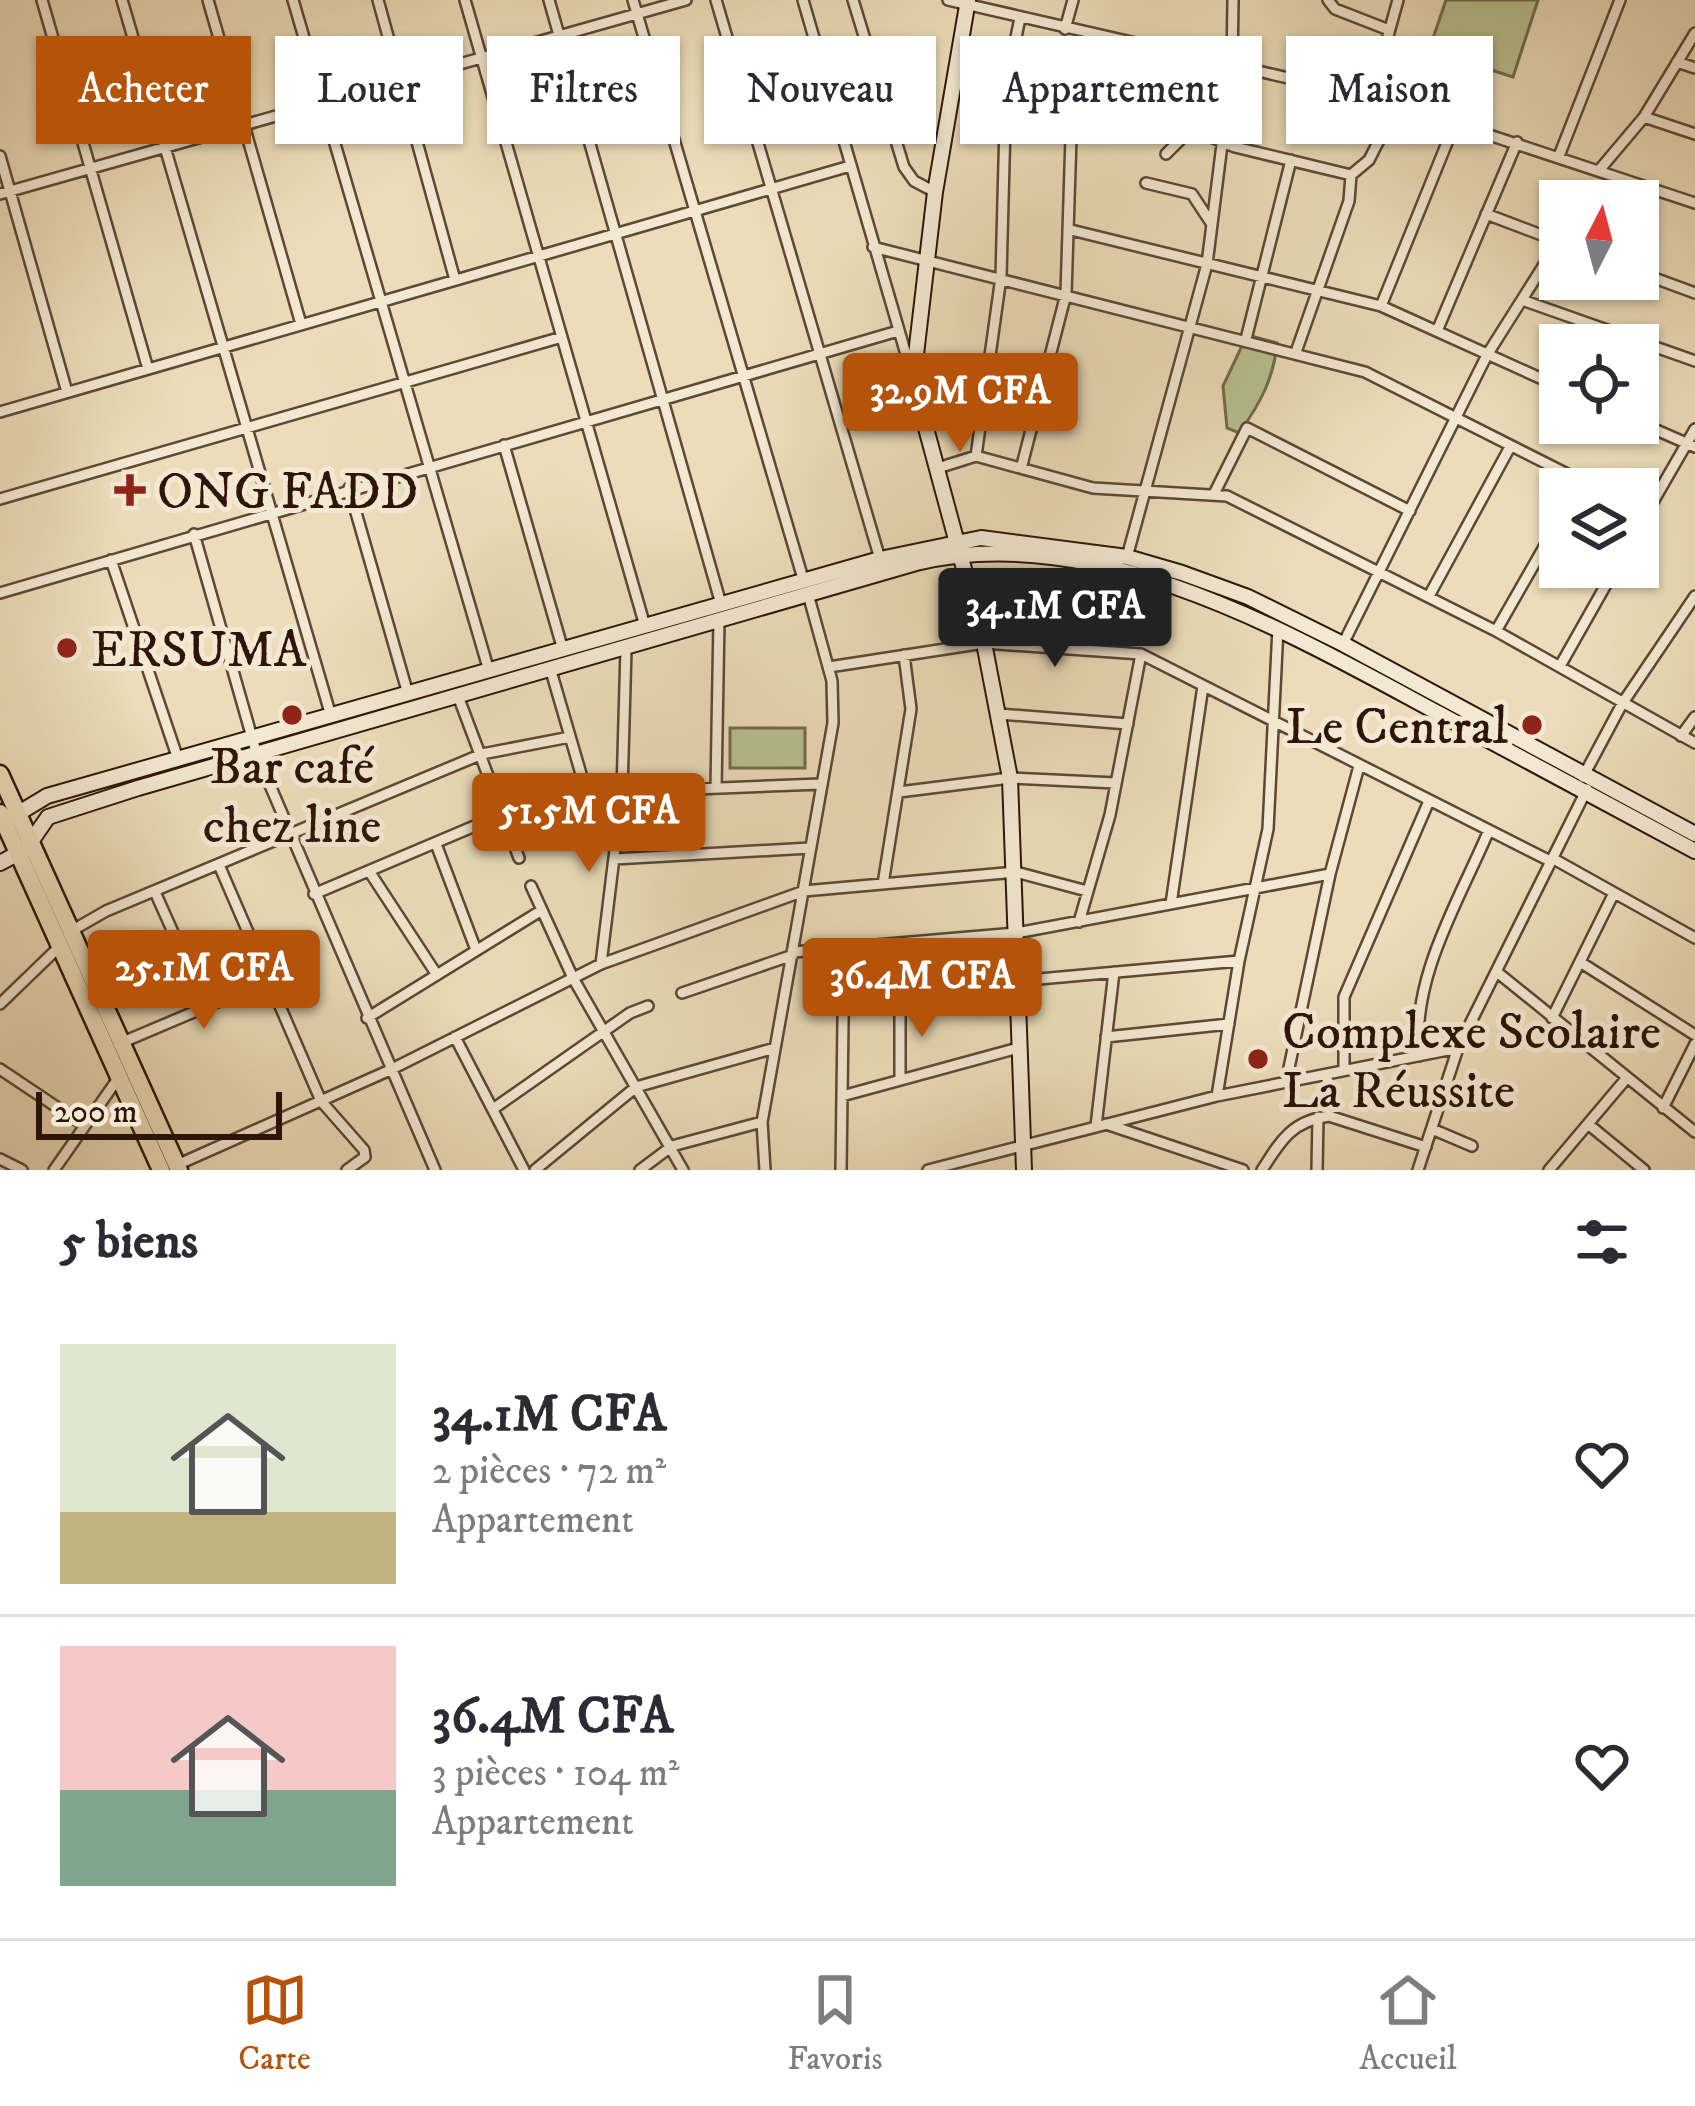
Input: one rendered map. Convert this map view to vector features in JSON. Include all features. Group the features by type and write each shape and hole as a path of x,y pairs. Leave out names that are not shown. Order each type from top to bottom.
{"highway":[{"path":"0,774 6,820 73,930 172,1168"},
{"path":"26,848 59,947 119,1077 172,1168"}],"main road":[{"path":"967,3 935,192 913,380 984,643 1010,778 1022,1145 1028,1168"},
{"path":"806,588 880,559 1010,540 1127,557 1248,597 1343,644 1695,851"},
{"path":"6,820 47,796 489,670 957,549 1121,572 1217,602 1695,834"},
{"path":"0,863 26,848 48,817 626,649 720,612"}],"street":[{"path":"42,0 148,369"},
{"path":"122,0 331,716"},
{"path":"208,0 218,36"},
{"path":"293,0 303,36"},
{"path":"377,0 387,36"},
{"path":"465,0 645,626"},
{"path":"549,0 720,612 716,788"},
{"path":"633,0 829,667 835,703 762,1122 765,1170"},
{"path":"463,62 686,0"},
{"path":"716,0 880,559"},
{"path":"803,0 913,380"},
{"path":"854,0 904,167 914,181 935,192"},
{"path":"948,0 1097,36"},
{"path":"1065,29 1072,0"},
{"path":"1232,0 1232,36"},
{"path":"1328,0 1335,9 1389,30"},
{"path":"1387,36 1398,0"},
{"path":"1559,156 1620,0"},
{"path":"976,456 1001,277 1005,95 1020,18"},
{"path":"1601,168 1644,117 1695,33"},
{"path":"1022,465 1066,294 1072,106 1088,34"},
{"path":"1677,62 1695,68"},
{"path":"1644,117 1695,134"},
{"path":"1493,135 1695,203"},
{"path":"1437,331 1517,142"},
{"path":"5,193 178,144"},
{"path":"250,144 302,324"},
{"path":"334,144 489,670"},
{"path":"418,144 455,280"},
{"path":"1166,154 1173,144"},
{"path":"1127,557 1207,264 1220,144"},
{"path":"1228,144 1351,175"},
{"path":"1296,352 1349,201 1351,175 1370,160 1378,144"},
{"path":"1381,306 1447,144"},
{"path":"0,156 5,193 67,392"},
{"path":"1246,339 1292,160"},
{"path":"0,412 850,166"},
{"path":"1146,183 1192,194 1211,223"},
{"path":"1486,214 1539,234"},
{"path":"1071,230 1381,306 1539,378"},
{"path":"873,247 928,257 1365,372 1547,468"},
{"path":"1343,644 1486,355 1539,277"},
{"path":"1659,280 1695,293"},
{"path":"1525,301 1695,361"},
{"path":"0,593 898,331"},
{"path":"0,499 562,337"},
{"path":"1214,494 1247,428 1410,512"},
{"path":"1659,488 1691,445 1695,429"},
{"path":"1659,431 1691,445"},
{"path":"504,445 563,650"},
{"path":"1429,596 1510,447"},
{"path":"938,468 976,456 1022,465 1076,485 1214,494 1382,571 1695,743"},
{"path":"349,488 408,694"},
{"path":"194,534 257,755 435,1170"},
{"path":"1496,631 1539,555"},
{"path":"111,560 178,759"},
{"path":"1560,666 1604,588"},
{"path":"1418,1170 1458,1048 1622,704 1695,596"},
{"path":"1217,1096 1239,961 1268,829 1278,628"},
{"path":"829,667 984,643 1142,654 1551,859 1695,938"},
{"path":"602,964 622,792 626,649"},
{"path":"1079,922 1116,783 1142,654"},
{"path":"883,884 911,709 904,656"},
{"path":"551,671 588,798"},
{"path":"1171,904 1203,686"},
{"path":"458,696 519,858"},
{"path":"999,714 1127,724"},
{"path":"1682,736 1695,717"},
{"path":"73,930 482,754 570,737"},
{"path":"1286,1082 1330,874 1359,766"},
{"path":"899,792 1010,778 1116,783"},
{"path":"314,894 503,814 622,792 820,784"},
{"path":"1345,1070 1340,1017 1344,998 1430,801"},
{"path":"1419,1056 1418,1005 1489,830"},
{"path":"436,844 476,950"},
{"path":"614,859 810,848"},
{"path":"219,865 321,1101 364,1150 364,1157 347,1170"},
{"path":"369,871 436,975"},
{"path":"172,1168 390,1070 602,964 804,891 1016,872 1087,891"},
{"path":"682,993 794,953 1016,933 1330,874"},
{"path":"531,886 573,979 683,1170"},
{"path":"155,892 206,1006"},
{"path":"1552,1018 1614,893"},
{"path":"367,1018 542,910"},
{"path":"0,1004 59,947"},
{"path":"842,1170 844,947"},
{"path":"1017,980 1239,961"},
{"path":"1580,962 1695,1034"},
{"path":"1101,1125 1114,972"},
{"path":"1497,972 1695,1132"},
{"path":"123,1042 267,981"},
{"path":"900,1000 900,1080"},
{"path":"493,1109 602,1032 648,1006"},
{"path":"1106,1037 1228,1024"},
{"path":"455,1037 524,1170"},
{"path":"1663,1108 1695,1044"},
{"path":"535,1170 636,1087 775,1048"},
{"path":"842,1096 1018,1048"},
{"path":"928,1170 1217,1096 1458,1048"},
{"path":"0,1070 82,1124"},
{"path":"1317,1170 1327,1074"},
{"path":"54,1170 119,1077"},
{"path":"1550,1170 1625,1080"},
{"path":"1262,1170 1289,1130 1323,1117 1426,1147"},
{"path":"640,1170 672,1146 762,1122"},
{"path":"1588,1124 1644,1170"},
{"path":"1101,1125 1243,1170"},
{"path":"1432,1129 1472,1147"},
{"path":"969,1170 976,1154"},
{"path":"418,1170 427,1156"},
{"path":"0,1159 22,1170"}],"green space":[{"path":"1446,0 1538,0 1513,77 1493,71 1493,36 1434,36"},
{"path":"1247,335 1277,343 1265,390 1239,433 1227,428 1223,386"},
{"path":"730,728 805,728 805,768 730,768"}],"place":[{"name":"ONG FADD","path":"130,490"},
{"name":"ERSUMA","path":"67,648"},
{"name":"Bar café chez line","path":"292,715"},
{"name":"Le Central","path":"1532,725"},
{"name":"Complexe Scolaire La Réussite","path":"1258,1059"}]}
